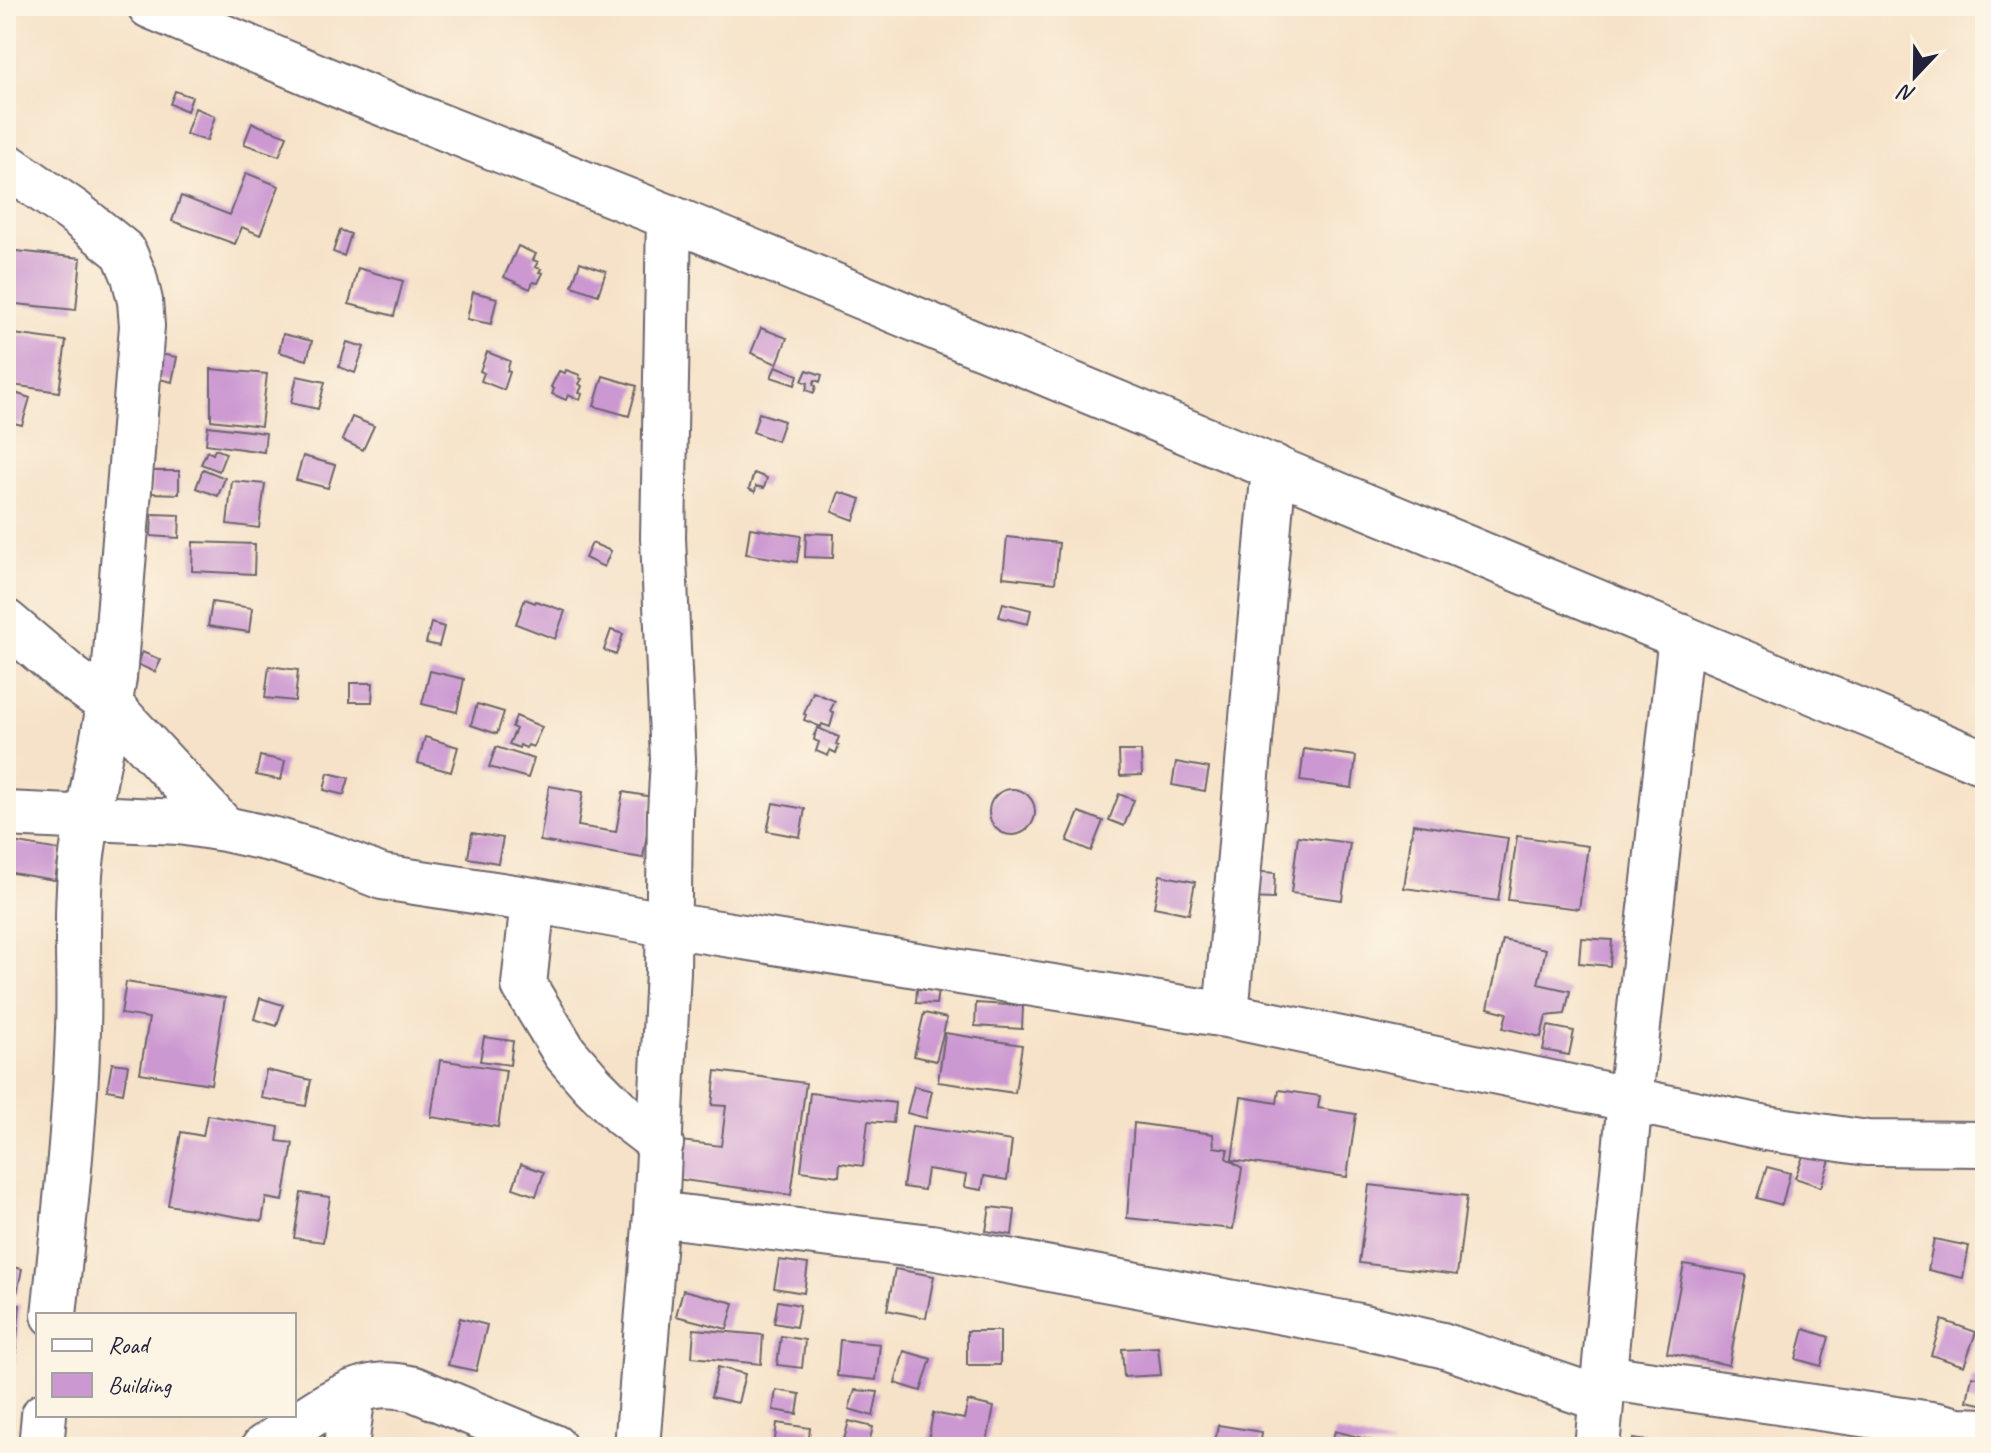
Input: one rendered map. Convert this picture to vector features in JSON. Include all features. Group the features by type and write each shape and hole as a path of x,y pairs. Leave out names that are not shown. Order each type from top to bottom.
{"street":[{"path":"150,6 369,98 669,217 1985,763"},
{"path":"6,165 73,211 124,252 134,276 142,326 119,629 110,705 87,819 78,906 74,1112 54,1313"},
{"path":"637,1447 661,1144 669,925 673,759 663,538 669,217"},
{"path":"1226,1015 1274,467"},
{"path":"6,622 61,669 110,705 225,829"},
{"path":"1597,1447 1630,1099 1681,636"},
{"path":"6,814 179,822 225,829 279,841 382,877 1226,1015 1766,1128 1867,1143 1985,1144"},
{"path":"533,900 524,985 565,1053 623,1115 661,1144"},
{"path":"656,1214 931,1247 1398,1334 1602,1388 1985,1431"},
{"path":"264,1447 353,1392 395,1385 414,1389 554,1447"},
{"path":"346,1447 353,1392"},
{"path":"41,1447 44,1417"}],"building":[{"path":"175,91 192,97 187,111 170,104"},
{"path":"195,108 215,116 207,141 186,134"},
{"path":"252,123 287,136 279,156 244,144"},
{"path":"246,173 279,186 260,235 242,227 235,244 172,221 181,196 230,215"},
{"path":"340,230 351,234 344,256 333,252"},
{"path":"518,246 536,254 533,260 538,262 535,267 543,273 538,283 533,282 530,289 504,277"},
{"path":"7,250 81,258 76,310 6,303"},
{"path":"580,262 606,271 598,295 572,286"},
{"path":"358,268 403,281 394,316 349,304"},
{"path":"473,292 497,298 491,324 467,319"},
{"path":"761,328 787,338 777,364 751,353"},
{"path":"6,333 66,341 59,392 6,384"},
{"path":"283,334 312,341 307,360 279,352"},
{"path":"347,342 364,347 355,373 339,367"},
{"path":"487,352 510,361 504,390 481,381 484,373 480,371"},
{"path":"160,354 177,357 172,382 155,378"},
{"path":"776,366 798,375 795,385 771,377"},
{"path":"211,369 267,374 261,426 211,420"},
{"path":"566,370 580,375 582,379 579,384 582,386 580,400 568,395 566,400 552,394 554,389 551,387 559,371 565,373"},
{"path":"807,370 822,375 820,382 815,380 814,393 806,390 808,383 802,381"},
{"path":"297,376 325,382 318,409 291,403"},
{"path":"603,376 637,386 629,416 594,406"},
{"path":"6,390 30,398 22,425 6,421"},
{"path":"759,413 784,421 777,441 753,432"},
{"path":"352,417 374,426 363,450 342,440"},
{"path":"208,426 266,433 264,452 206,444"},
{"path":"215,449 226,453 219,471 201,464 207,451 213,454"},
{"path":"303,456 335,465 328,488 296,480"},
{"path":"203,469 225,478 218,496 196,488"},
{"path":"152,471 179,471 179,494 152,493"},
{"path":"754,473 767,478 764,488 756,486 755,492 749,489"},
{"path":"232,481 265,484 259,528 227,524"},
{"path":"839,492 861,499 854,520 832,512"},
{"path":"152,514 180,515 179,538 151,536"},
{"path":"750,528 801,536 797,562 746,554"},
{"path":"806,533 834,534 833,558 805,557"},
{"path":"1007,537 1059,543 1055,583 1003,577"},
{"path":"193,542 255,544 254,574 192,571"},
{"path":"592,543 611,551 604,567 585,558"},
{"path":"525,599 565,611 555,639 516,624"},
{"path":"212,602 252,608 249,632 208,626"},
{"path":"1003,603 1031,610 1028,624 999,617"},
{"path":"431,623 444,627 439,646 426,643"},
{"path":"611,630 623,634 616,655 604,650"},
{"path":"142,652 161,660 155,672 137,664"},
{"path":"269,666 298,670 295,701 265,698"},
{"path":"430,671 464,679 457,712 422,704"},
{"path":"350,683 373,683 372,702 350,702"},
{"path":"813,692 835,701 830,711 834,713 830,727 804,720"},
{"path":"477,704 504,712 497,734 471,725"},
{"path":"516,716 542,727 533,747 520,745 519,748 509,744 516,729 512,727"},
{"path":"818,728 839,737 836,753 830,750 828,756 816,751 819,742 814,740 814,735"},
{"path":"425,737 458,747 451,772 418,763"},
{"path":"496,747 534,759 528,778 489,767"},
{"path":"1304,749 1356,756 1352,788 1300,781"},
{"path":"1119,751 1141,751 1142,775 1120,776"},
{"path":"260,756 285,761 281,780 256,775"},
{"path":"1176,762 1209,768 1205,791 1172,785"},
{"path":"328,773 349,778 344,795 324,790"},
{"path":"549,786 583,792 578,826 616,832 623,792 653,797 643,858 540,841"},
{"path":"1012,789 1028,796 1035,812 1028,828 1012,835 996,828 989,812 996,796"},
{"path":"1119,794 1134,800 1124,826 1109,820"},
{"path":"773,803 805,809 800,837 767,831"},
{"path":"1079,812 1103,821 1091,851 1067,841"},
{"path":"1413,824 1508,838 1498,901 1404,888"},
{"path":"472,833 503,838 498,863 468,858"},
{"path":"1298,836 1350,843 1342,900 1291,893"},
{"path":"1517,836 1588,846 1579,909 1508,900"},
{"path":"6,841 60,850 55,880 6,872"},
{"path":"1250,871 1275,873 1274,899 1248,898"},
{"path":"1160,875 1195,882 1189,914 1154,907"},
{"path":"1581,938 1612,940 1610,966 1579,963"},
{"path":"1503,940 1546,949 1538,984 1570,991 1565,1014 1546,1016 1541,1037 1503,1028 1507,1013 1488,1008"},
{"path":"126,982 225,998 211,1084 140,1073 149,1018 121,1014"},
{"path":"917,989 938,991 936,1004 916,1003"},
{"path":"260,998 283,1005 277,1026 254,1019"},
{"path":"976,1003 1023,1006 1022,1029 975,1026"},
{"path":"924,1013 947,1018 936,1061 914,1056"},
{"path":"1548,1026 1574,1031 1569,1055 1543,1050"},
{"path":"945,1033 1022,1045 1015,1093 938,1082"},
{"path":"484,1037 513,1041 510,1065 480,1061"},
{"path":"440,1060 506,1070 498,1127 431,1117"},
{"path":"112,1063 128,1065 123,1093 107,1090"},
{"path":"266,1070 311,1080 306,1106 261,1098"},
{"path":"716,1071 806,1083 791,1195 676,1179 681,1141 721,1146 726,1106 712,1105"},
{"path":"914,1086 932,1091 926,1118 907,1113"},
{"path":"1279,1090 1320,1096 1318,1108 1356,1114 1347,1177 1232,1160 1241,1097 1277,1103"},
{"path":"810,1093 895,1103 893,1123 868,1121 863,1166 840,1163 839,1176 801,1171"},
{"path":"207,1115 279,1127 277,1141 293,1143 283,1201 266,1198 262,1221 168,1205 181,1132 203,1136"},
{"path":"1134,1123 1213,1134 1214,1147 1228,1149 1226,1158 1242,1168 1233,1229 1127,1218"},
{"path":"912,1126 1012,1141 1007,1180 984,1176 982,1190 964,1187 966,1175 927,1169 924,1190 903,1187"},
{"path":"1805,1151 1830,1160 1821,1187 1795,1178"},
{"path":"521,1164 544,1172 536,1196 513,1188"},
{"path":"1767,1167 1790,1173 1782,1205 1757,1198"},
{"path":"1369,1185 1467,1196 1457,1275 1359,1263"},
{"path":"301,1193 330,1197 323,1242 294,1238"},
{"path":"990,1207 1015,1210 1012,1235 986,1231"},
{"path":"1934,1239 1969,1246 1963,1278 1928,1270"},
{"path":"779,1260 808,1264 804,1293 774,1288"},
{"path":"1684,1264 1746,1275 1729,1365 1667,1353"},
{"path":"6,1266 22,1269 17,1293 6,1291"},
{"path":"895,1269 934,1276 926,1318 887,1310"},
{"path":"683,1290 734,1303 727,1329 676,1316"},
{"path":"778,1301 800,1305 796,1327 774,1323"},
{"path":"6,1303 20,1305 15,1361 6,1360"},
{"path":"460,1318 487,1325 476,1371 448,1365"},
{"path":"1942,1320 1976,1332 1964,1366 1931,1355"},
{"path":"694,1329 763,1335 761,1364 692,1357"},
{"path":"1804,1329 1829,1337 1821,1366 1796,1359"},
{"path":"967,1331 1000,1331 1000,1365 967,1365"},
{"path":"781,1336 805,1340 802,1368 777,1365"},
{"path":"840,1340 880,1344 876,1380 837,1376"},
{"path":"1158,1347 1161,1375 1124,1377 1122,1349"},
{"path":"904,1351 931,1359 921,1391 895,1383"},
{"path":"718,1367 745,1374 738,1403 711,1397"},
{"path":"1972,1376 1985,1378 1985,1405 1967,1401"},
{"path":"776,1390 800,1394 797,1414 773,1410"},
{"path":"855,1390 878,1392 873,1416 849,1409"},
{"path":"968,1401 994,1407 986,1447 927,1447 933,1413 964,1419"},
{"path":"849,1421 873,1427 868,1447 842,1447"},
{"path":"777,1423 810,1428 808,1447 774,1447"},
{"path":"1218,1425 1262,1432 1260,1447 1214,1447"},
{"path":"1335,1431 1393,1446 1331,1447"},
{"path":"1633,1439 1677,1445 1677,1447 1632,1447"}]}
